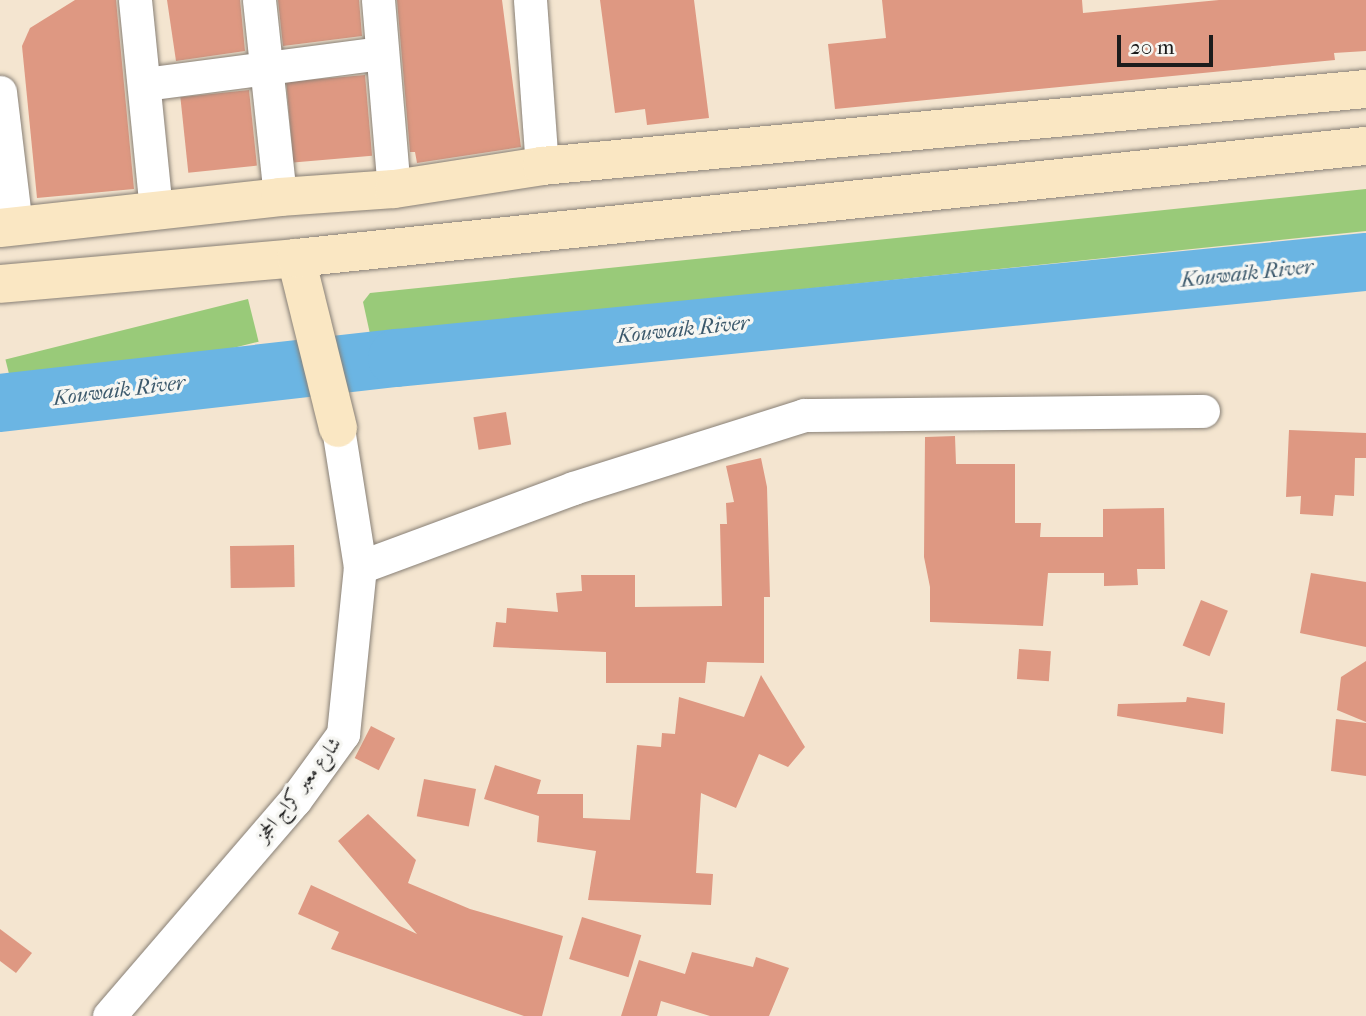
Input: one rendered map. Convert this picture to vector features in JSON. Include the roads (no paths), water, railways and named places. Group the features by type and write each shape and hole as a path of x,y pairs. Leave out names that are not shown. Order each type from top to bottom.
{"main road":[{"path":"8,228 280,197 394,189 542,166 1366,89"},
{"path":"0,284 296,257 1366,146"},
{"path":"296,257 311,302 338,428"}],"street":[{"path":"135,0 156,211"},
{"path":"259,0 280,197"},
{"path":"377,0 394,189"},
{"path":"530,0 542,166"},
{"path":"145,84 381,53"},
{"path":"0,92 8,228"},
{"path":"359,567 573,488 804,415 1203,411"},
{"name":"شارع معبر كراج الحجز","path":"109,1016 295,800 343,734 359,567 338,428"}],"waterway":[{"name":"Kouwaik River","path":"0,403 397,358 1366,262"}]}
